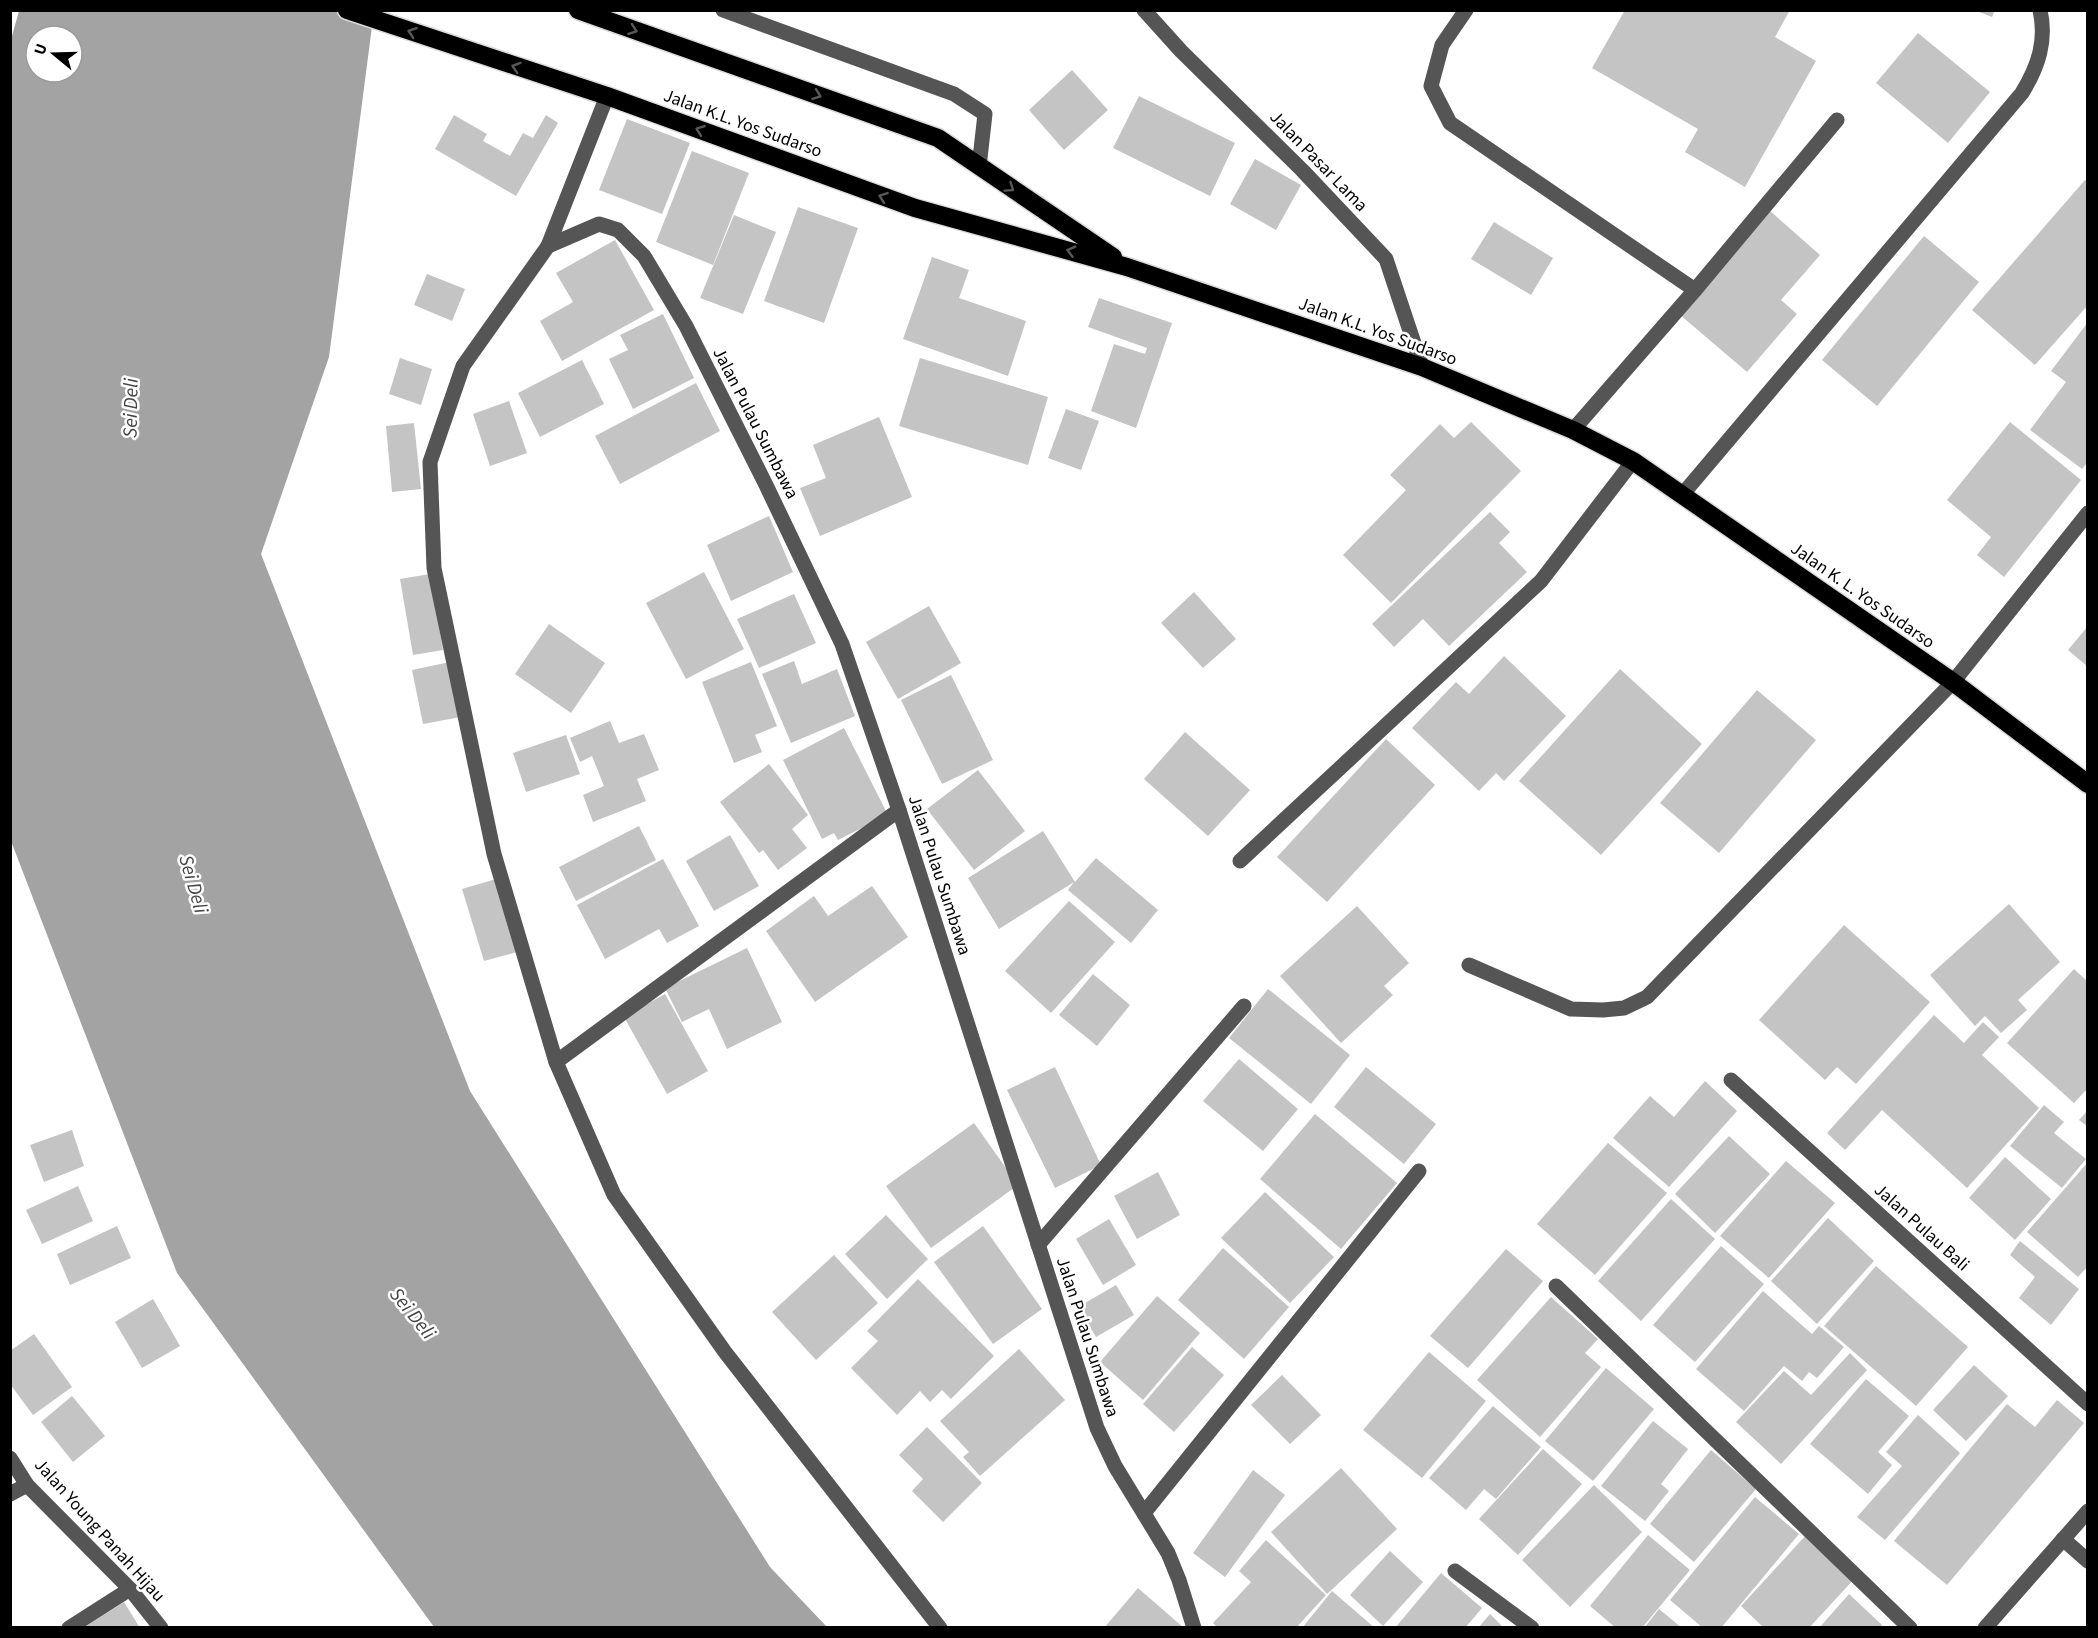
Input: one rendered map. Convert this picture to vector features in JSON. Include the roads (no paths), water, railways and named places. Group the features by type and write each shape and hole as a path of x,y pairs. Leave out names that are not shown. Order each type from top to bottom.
{"highway":[{"name":"Jalan K.L. Yos Sudarso","path":"347,10 607,96 915,208 1127,267 1422,367 1573,430 1609,449"},
{"name":"Jalan K.L. Yos Sudarso","path":"578,10 938,138 1127,267"},
{"name":"Jalan K. L. Yos Sudarso","path":"1609,449 1633,461 1953,682 2088,784"}],"street":[{"path":"723,10 954,94 985,114 979,167"},
{"name":"Jalan Pasar Lama","path":"1144,10 1181,51 1302,170 1386,260 1422,367"},
{"path":"1466,10 1442,45 1431,86 1450,123 1695,290"},
{"path":"1682,495 2022,93 2034,74 2041,53 2043,26 2040,10"},
{"path":"607,96 548,246 463,366 430,462 434,568 494,854 556,1062 614,1195 725,1352 940,1628"},
{"path":"1573,430 1695,290 1837,120"},
{"name":"Jalan Pulau Sumbawa","path":"548,246 599,224 618,230 644,256 686,326 842,644 899,810 1097,1428 1115,1466 1168,1553 1194,1628"},
{"path":"1240,861 1541,581 1633,461"},
{"path":"1469,965 1571,1009 1624,1008 1647,997 1953,682 2088,513"},
{"path":"556,1062 899,810"},
{"path":"1038,1245 1244,1006"},
{"name":"Jalan Pulau Bali","path":"1731,1080 2088,1404"},
{"path":"1144,1513 1419,1171"},
{"path":"1556,1286 1910,1628"},
{"name":"Jalan Young Panah Hijau","path":"10,1458 27,1485 130,1589 161,1628"},
{"path":"10,1494 27,1485"},
{"path":"1985,1628 2088,1511"},
{"path":"2063,1539 2088,1561"},
{"path":"1455,1571 1532,1628"},
{"path":"69,1628 130,1589"}],"water":[{"name":"Sei Deli","path":"19,11 374,11 329,357 261,554 470,1091 770,1567 827,1627 434,1627 177,1273 11,841 10,43"}]}
